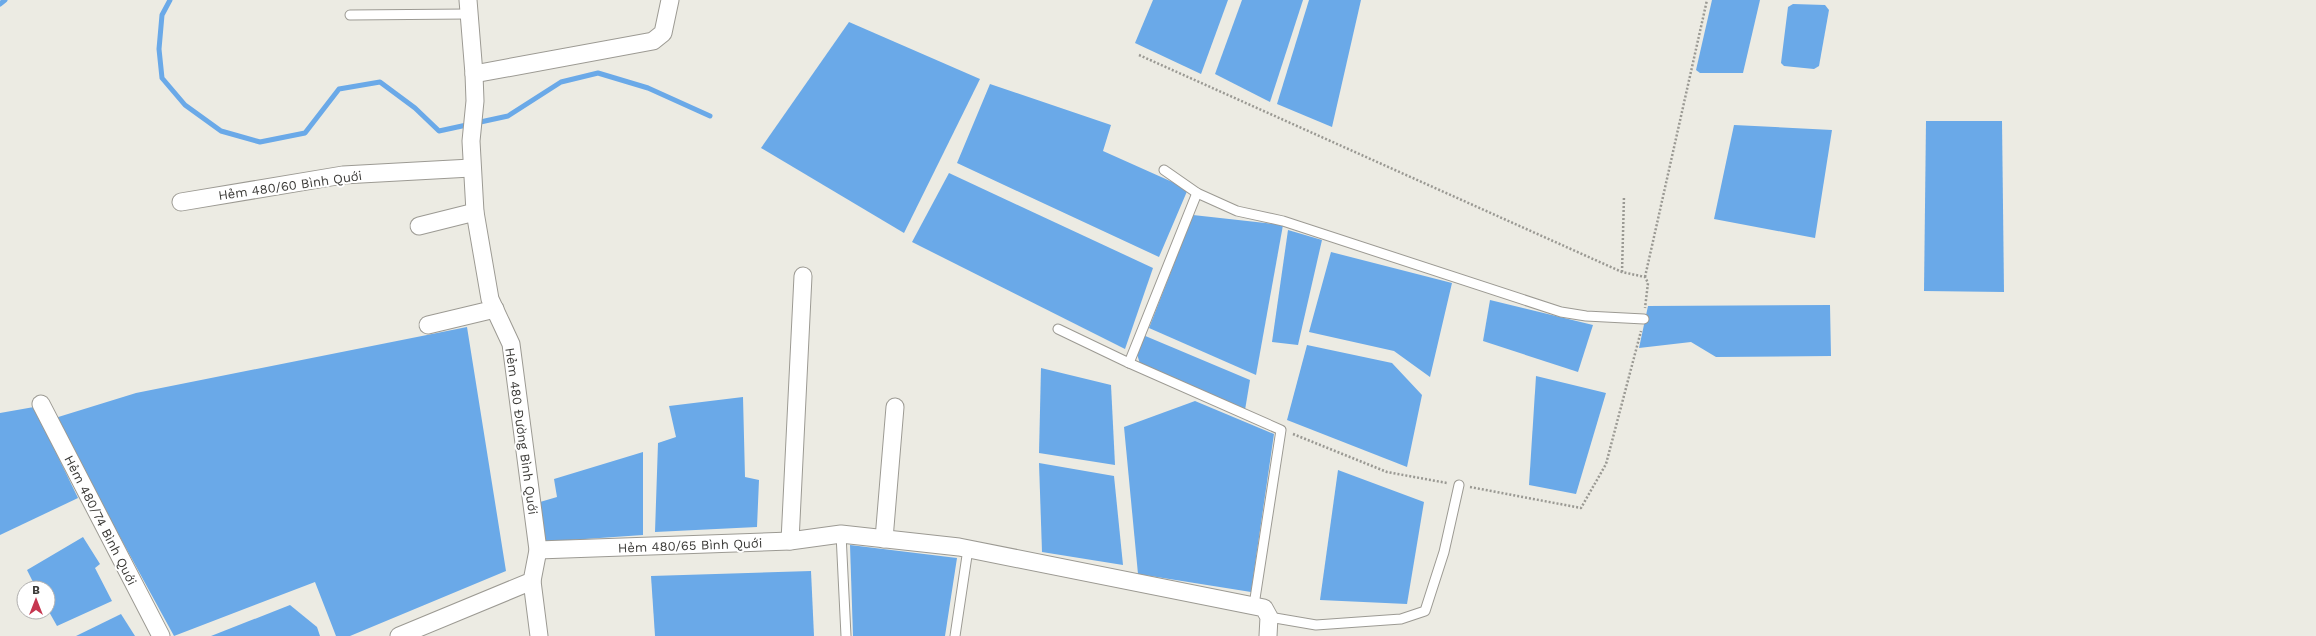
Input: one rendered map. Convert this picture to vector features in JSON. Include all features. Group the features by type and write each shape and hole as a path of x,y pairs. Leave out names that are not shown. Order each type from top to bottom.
{"street":[{"path":"474,74 652,41 663,33 670,0"},
{"name":"Hẻm 480 Đường Bình Quới","path":"468,7 475,101 471,141 471,168 475,212 490,298 511,344 538,550 532,581 539,636"},
{"name":"Hẻm 480/60 Bình Quới","path":"181,202 343,175 471,168"},
{"path":"419,226 475,212"},
{"path":"790,541 803,276"},
{"path":"428,325 495,309"},
{"name":"Hẻm 480/74 Bình Quới","path":"42,404 161,636"},
{"path":"884,539 894,408"},
{"name":"Hẻm 480/65 Bình Quới","path":"538,550 790,541 842,534 968,549 1254,605"},
{"path":"399,636 532,581"},
{"path":"1254,605 1264,608 1270,617 1268,636"}],"lane":[{"path":"350,15 468,7"},
{"path":"1164,170 1197,193 1237,211 1283,221 1560,312 1586,316 1644,319"},
{"path":"1129,363 1197,193"},
{"path":"1058,329 1129,363 1281,430 1254,605"},
{"path":"1270,617 1316,625 1400,619 1425,611 1444,552 1460,485"},
{"path":"842,534 846,636"},
{"path":"955,636 968,549"}],"path":[{"path":"1281,430 1387,472 1581,508 1606,464 1644,319 1648,283 1645,277 1707,0"},
{"path":"1139,54 1622,272 1645,277"},
{"path":"1622,272 1624,196"}],"water":[{"path":"1153,0 1228,0 1201,74 1135,43"},
{"path":"1242,0 1303,0 1270,102 1215,74"},
{"path":"1309,0 1361,0 1332,127 1277,104"},
{"path":"1712,0 1760,0 1743,73 1700,73 1696,70"},
{"path":"1793,4 1825,5 1829,10 1819,66 1814,69 1784,66 1781,63 1788,7"},
{"path":"849,22 980,79 904,233 761,148"},
{"path":"990,84 1111,125 1103,151 1188,189 1159,257 957,163"},
{"path":"1926,121 2002,121 2004,292 1924,291"},
{"path":"1734,125 1832,130 1815,238 1714,219"},
{"path":"949,173 1153,268 1125,349 912,242"},
{"path":"1193,215 1283,225 1256,375 1149,328"},
{"path":"1288,230 1322,240 1298,345 1272,342"},
{"path":"1331,252 1452,283 1430,377 1394,351 1309,332"},
{"path":"1490,300 1593,325 1578,372 1483,341"},
{"path":"1830,305 1831,356 1716,357 1691,342 1639,348 1648,306"},
{"path":"467,327 506,571 350,636 336,636 315,582 174,636 55,418 136,393"},
{"path":"1143,335 1250,380 1245,410 1140,364 1137,354"},
{"path":"1307,345 1392,363 1422,395 1407,467 1287,420"},
{"path":"1041,368 1111,385 1115,465 1039,453"},
{"path":"1536,376 1606,393 1576,494 1529,485"},
{"path":"743,397 745,477 759,480 757,527 655,532 658,443 676,437 669,406"},
{"path":"1195,401 1274,434 1251,592 1138,574 1124,427"},
{"path":"34,407 78,498 0,535 0,413"},
{"path":"643,452 643,535 542,542 540,502 557,497 554,479"},
{"path":"1039,463 1114,476 1123,565 1042,552"},
{"path":"1338,470 1424,502 1407,604 1320,600"},
{"path":"83,537 100,564 95,568 112,601 57,626 54,620 56,620 56,580 32,580 27,570"},
{"path":"850,545 957,558 945,636 853,636"},
{"path":"811,571 814,636 655,636 651,576"},
{"path":"290,605 317,627 320,636 211,636"},
{"path":"121,614 135,636 76,636"}],"waterway":[{"path":"0,4 5,0"},
{"path":"170,0 162,15 159,49 162,78 185,105 221,131 260,142 305,133 339,89 380,82 415,108 439,131 508,116 561,82 598,73 648,88 710,116"}]}
